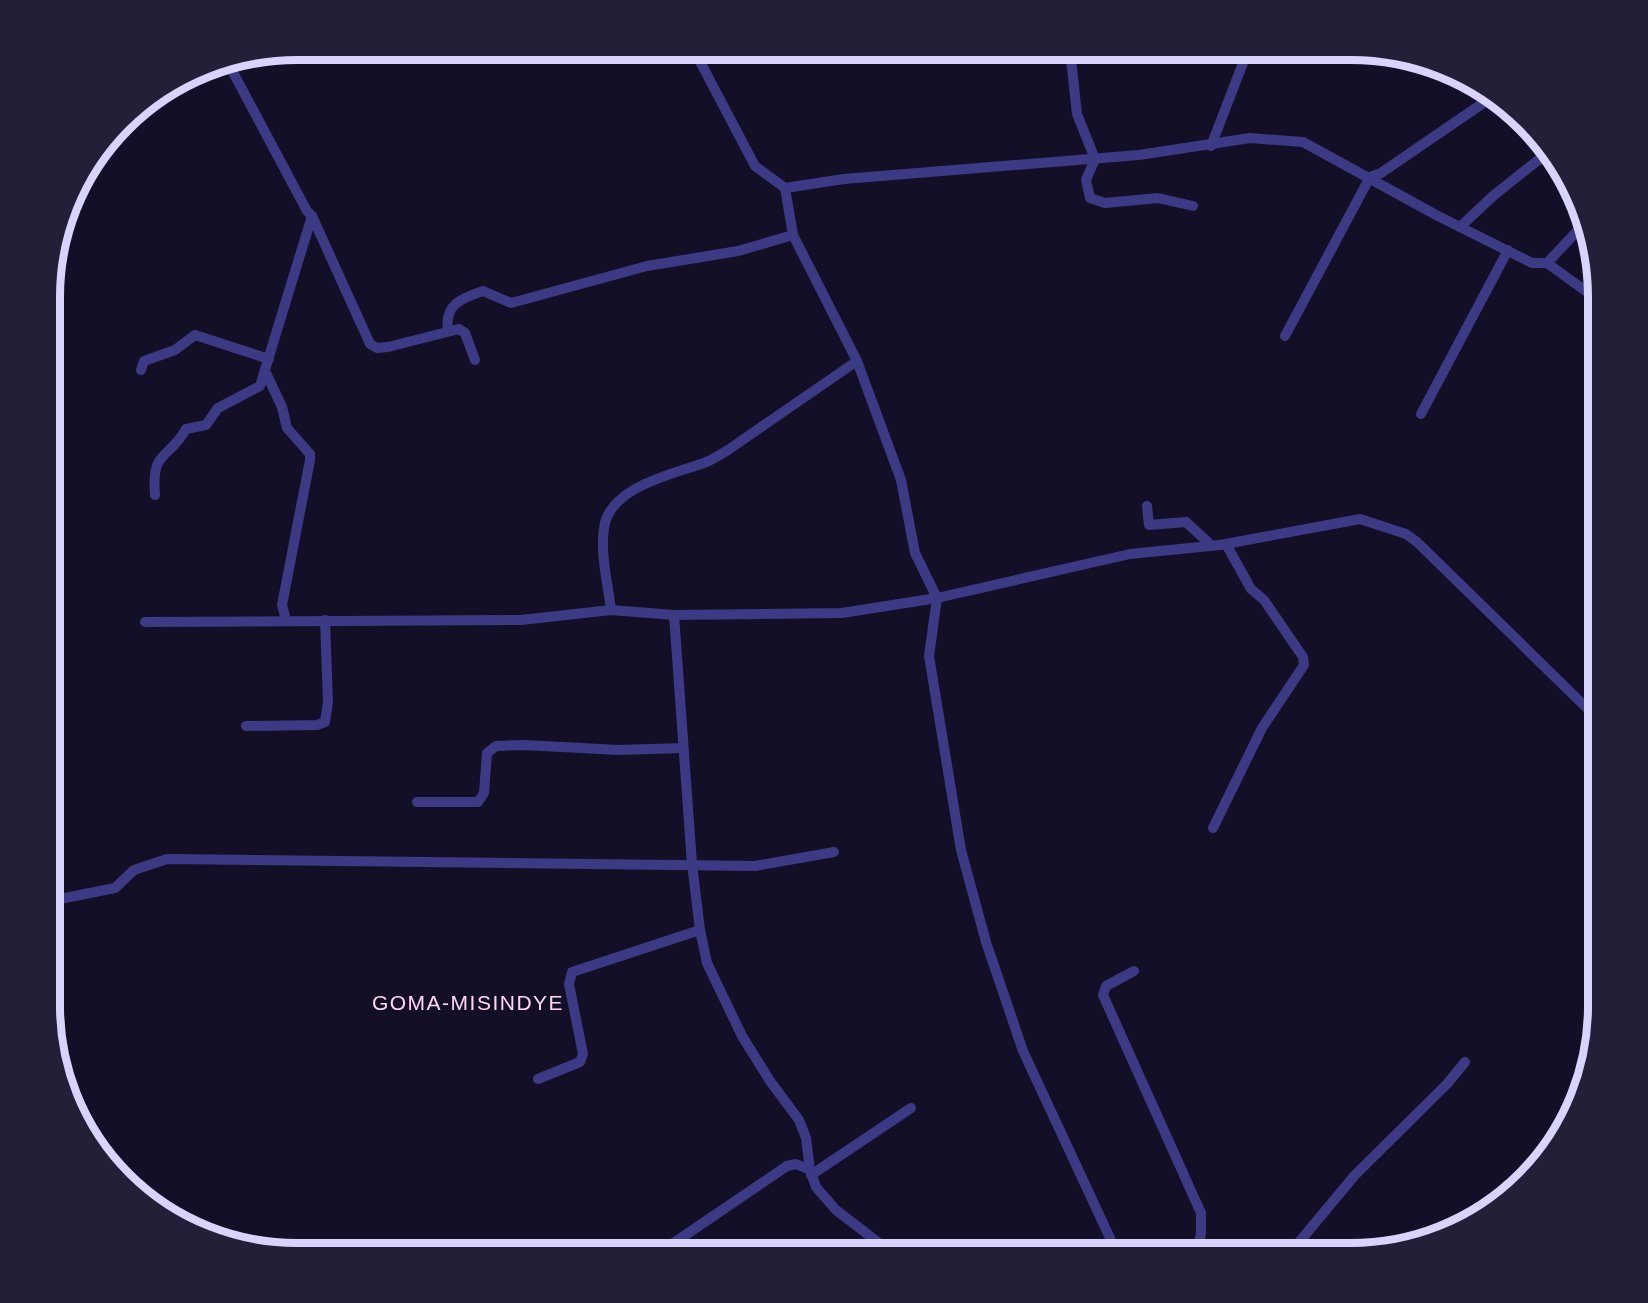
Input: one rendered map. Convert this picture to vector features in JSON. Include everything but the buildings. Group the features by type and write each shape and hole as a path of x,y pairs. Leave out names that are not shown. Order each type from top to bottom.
{"street":[{"path":"699,60 754,166 785,188 844,179 1095,159 1211,146 1250,138 1295,140 1532,263 1547,263 1588,292"},
{"path":"1071,60 1077,114 1095,159 1086,180 1091,200 1105,203 1158,198 1192,206"},
{"path":"1211,146 1244,60"},
{"path":"232,69 288,171 306,212 312,216 373,346 388,347 459,329 465,333 475,360"},
{"path":"1285,336 1347,214 1370,177 1381,173 1485,102"},
{"path":"1460,227 1493,196 1542,157"},
{"path":"785,188 793,235 857,362 902,480 915,553 937,598 929,656 961,850 972,897 1023,1051 1112,1243"},
{"path":"155,495 155,468 166,451 181,440 186,429 206,425 218,408 257,390 269,359 312,216"},
{"path":"1547,263 1578,230"},
{"path":"447,331 448,316 455,302 483,291 511,303 647,266 738,251 793,235"},
{"path":"1421,414 1508,250"},
{"path":"141,370 144,362 175,350 195,335 269,359"},
{"path":"611,610 604,528 608,513 616,504 647,483 706,463 857,362"},
{"path":"265,371 282,407 286,428 310,454 282,605 286,620"},
{"path":"1147,506 1149,525 1186,522 1212,546"},
{"path":"145,622 521,620 611,610 674,615 842,613 937,598 1130,554 1226,544 1360,519 1406,534 1418,542 1588,709"},
{"path":"1213,828 1257,737 1304,665 1303,657 1264,600 1251,588 1226,544"},
{"path":"674,615 692,864 700,930 712,975 731,1008 742,1036 799,1120 806,1138 810,1173 823,1198 879,1243"},
{"path":"246,726 317,725 325,722 328,702 325,620"},
{"path":"417,802 478,802 484,794 487,753 496,746 523,745 619,750 683,748"},
{"path":"60,899 115,888 134,870 167,859 492,865 755,866 834,852"},
{"path":"538,1079 580,1062 583,1054 569,984 572,972 700,930"},
{"path":"1134,971 1106,987 1103,995 1201,1213 1199,1243"},
{"path":"1298,1243 1354,1175 1447,1084 1465,1062"},
{"path":"810,1173 910,1108"},
{"path":"674,1243 788,1166 796,1164 810,1173"}],"district":[{"name":"GOMA-MISINDYE","path":"468,1003"}]}
